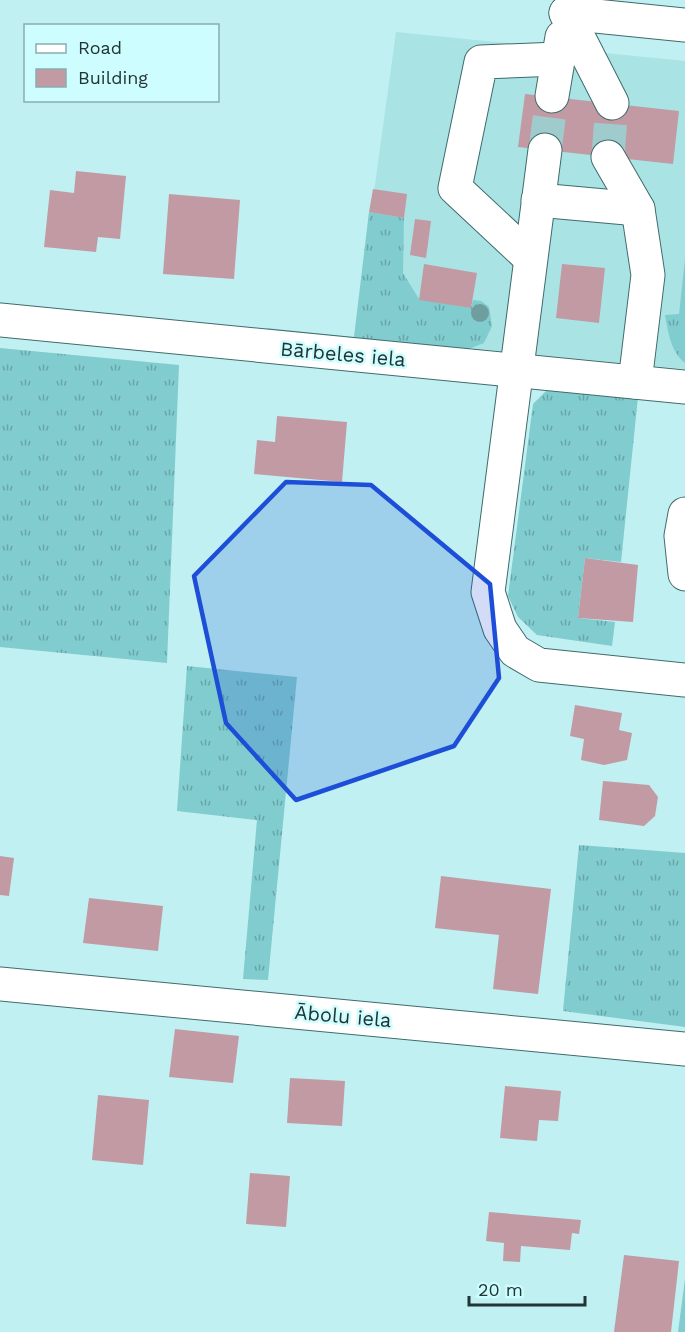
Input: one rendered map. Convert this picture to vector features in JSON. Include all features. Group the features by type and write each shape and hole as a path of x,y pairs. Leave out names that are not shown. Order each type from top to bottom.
{"street":[{"path":"566,6 685,25"},
{"path":"552,96 566,6"},
{"path":"566,6 612,103"},
{"path":"530,258 455,188 481,62 558,59"},
{"path":"545,150 488,592 500,628 515,651 539,665 685,680"},
{"path":"608,157 638,209 648,274 635,382"},
{"path":"538,200 638,209"},
{"name":"Bārbeles iela","path":"0,320 685,387"},
{"path":"685,514 681,536 685,574"},
{"name":"Ābolu iela","path":"0,984 685,1049"}],"highlighted area":[{"path":"286,482 371,485 490,584 499,678 454,746 296,800 226,723 194,576"}],"shaded area":[{"path":"396,32 685,61 685,369 354,337"}],"green space":[{"path":"369,212 404,218 403,273 419,299 471,308 473,300 481,301 489,307 492,326 484,343 466,350 294,340 266,328 354,337"},
{"path":"685,259 685,363 673,347 665,315 679,314"},
{"path":"0,348 179,365 167,663 0,647"},
{"path":"551,386 638,397 621,562 585,558 578,618 615,622 612,646 537,635 518,617 508,596 533,404"},
{"path":"187,666 297,677 268,980 243,979 257,820 177,811"},
{"path":"579,845 685,853 685,1027 563,1011"},
{"path":"685,1279 685,1332 678,1332"}],"building":[{"path":"525,94 679,111 673,164 518,147"},
{"path":"76,171 126,176 120,239 98,237 96,252 44,247 50,190 74,193"},
{"path":"373,189 407,194 404,218 369,212"},
{"path":"169,194 240,200 234,279 163,274"},
{"path":"415,219 431,221 426,258 410,255"},
{"path":"424,264 477,273 471,308 419,300"},
{"path":"562,264 605,268 599,323 556,318"},
{"path":"277,416 347,422 342,482 254,474 257,440 275,442"},
{"path":"585,558 638,565 633,622 578,618"},
{"path":"575,705 622,713 619,730 632,733 627,760 604,765 581,760 584,739 570,736"},
{"path":"603,781 649,785 658,797 655,816 644,826 599,820"},
{"path":"0,856 14,858 9,896 0,895"},
{"path":"441,876 551,889 538,994 493,989 499,935 435,928"},
{"path":"89,898 163,906 158,951 83,943"},
{"path":"175,1029 239,1036 233,1083 169,1077"},
{"path":"290,1078 345,1081 342,1126 287,1123"},
{"path":"505,1086 561,1091 558,1121 539,1120 537,1141 500,1138"},
{"path":"98,1095 149,1100 143,1165 92,1160"},
{"path":"250,1173 290,1176 286,1227 246,1224"},
{"path":"489,1212 581,1220 579,1234 572,1233 570,1250 521,1246 520,1262 503,1261 504,1243 486,1241"},
{"path":"624,1255 679,1261 671,1332 614,1332"}],"tunnel":[{"path":"545,150 552,96"},
{"path":"608,157 612,103"}]}
